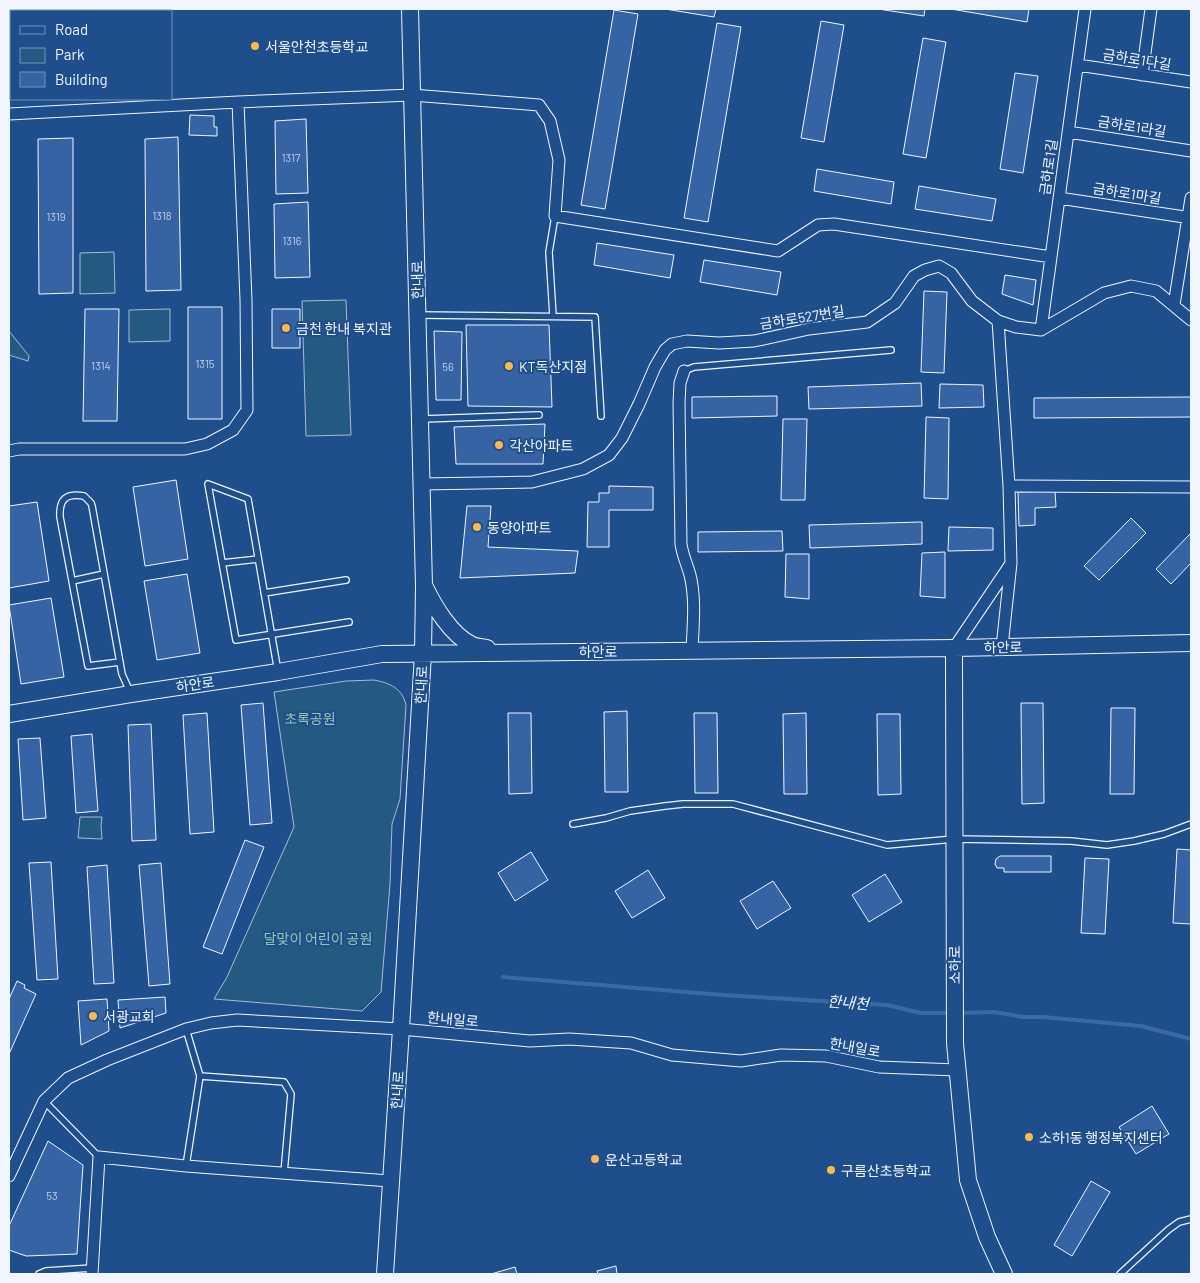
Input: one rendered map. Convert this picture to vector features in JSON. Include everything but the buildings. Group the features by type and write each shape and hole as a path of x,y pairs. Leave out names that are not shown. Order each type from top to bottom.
{"main road":[{"name":"한내로","path":"384,1274 401,1029 423,653 422,484 410,9"},
{"path":"424,586 438,611 461,637 472,645 504,651"},
{"name":"하안로","path":"9,714 382,654 504,651 954,648 1191,643"},
{"name":"소하로","path":"954,648 954,977 957,1070 968,1180 987,1237 1004,1274"}],"street":[{"name":"금하로1길","path":"1041,330 1085,9"},
{"path":"1142,75 1151,9"},
{"name":"금하로1다길","path":"1078,65 1191,82"},
{"path":"9,114 412,95 538,105 550,121 559,160 555,216 778,250 818,225 834,224 1051,257"},
{"path":"9,451 19,449 186,449 207,444 232,430 247,410 246,300 238,102"},
{"name":"금하로1라길","path":"1068,132 1191,151"},
{"name":"금하로1마길","path":"1059,198 1190,218"},
{"path":"1174,305 1190,218 1191,198"},
{"name":"금하로527번길","path":"422,484 532,482 583,469 609,455 622,438 655,367 665,350 672,344 687,341 719,343 754,341 809,330 867,322 895,302 914,276 938,266 951,273 972,301 998,321 1016,327 1041,330"},
{"path":"1041,330 1104,293 1131,286 1156,291 1191,320"},
{"path":"998,321 1009,486 1011,563 1002,647"},
{"path":"684,371 680,384 679,403 681,544 683,558 690,574 693,596 692,650"},
{"path":"1009,486 1191,487"},
{"path":"954,648 1011,563"},
{"name":"한내일로","path":"9,1176 44,1101 68,1078 107,1060 186,1029 211,1023 237,1020 401,1029 530,1041 569,1039 631,1043 672,1055 741,1061 781,1055 826,1056 880,1067 957,1070"},
{"path":"92,1271 99,1157 186,1166 390,1181"}],"lane":[{"path":"553,316 549,252 555,216"},
{"path":"418,315 595,317 601,416"},
{"path":"684,371 694,367 891,350"},
{"path":"420,419 539,415"},
{"path":"278,672 271,634 248,499 208,484 236,640 271,634 349,622"},
{"path":"120,662 88,666 59,506 68,497 84,496 91,502 120,662 122,674 131,694"},
{"path":"222,563 258,559"},
{"path":"72,581 104,574"},
{"path":"264,593 346,580"},
{"path":"574,824 630,811 683,804 733,804 887,845 954,839 1071,841 1107,845 1134,842 1191,824"},
{"path":"186,1029 200,1076 186,1166"},
{"path":"200,1076 284,1082 291,1094 284,1173"},
{"path":"44,1101 99,1157"},
{"path":"1120,1274 1168,1230 1179,1222 1191,1220"},
{"path":"39,1274 46,1271 92,1271"}],"green space":[{"path":"114,252 115,293 80,294 80,253"},
{"path":"346,300 351,435 306,436 302,301"},
{"path":"170,309 170,341 129,342 129,310"},
{"path":"9,331 29,356 28,361 9,355"},
{"name":"달맞이 어린이 공원","path":"374,680 398,690 402,694 406,705 400,799 392,824 390,884 381,992 362,1011 214,999 227,977 294,827 274,692 346,681"},
{"path":"80,817 102,817 102,839 78,838"}],"waterway":[{"name":"한내천","path":"503,977 723,995 887,1005 921,1013 951,1013"},
{"name":"한내천","path":"958,1013 995,1012 1023,1017 1043,1017 1141,1026 1191,1039"}],"place":[{"name":"서울안천초등학교","path":"255,46"},
{"name":"금천 한내 복지관","path":"286,328"},
{"name":"KT독산지점","path":"509,366"},
{"name":"각산아파트","path":"499,445"},
{"name":"동양아파트","path":"477,527"},
{"name":"서광교회","path":"93,1016"},
{"name":"소하1동 행정복지센터","path":"1029,1137"},
{"name":"운산고등학교","path":"595,1159"},
{"name":"구름산초등학교","path":"831,1170"}],"park label":[{"name":"초록공원","path":"310,718"}]}
